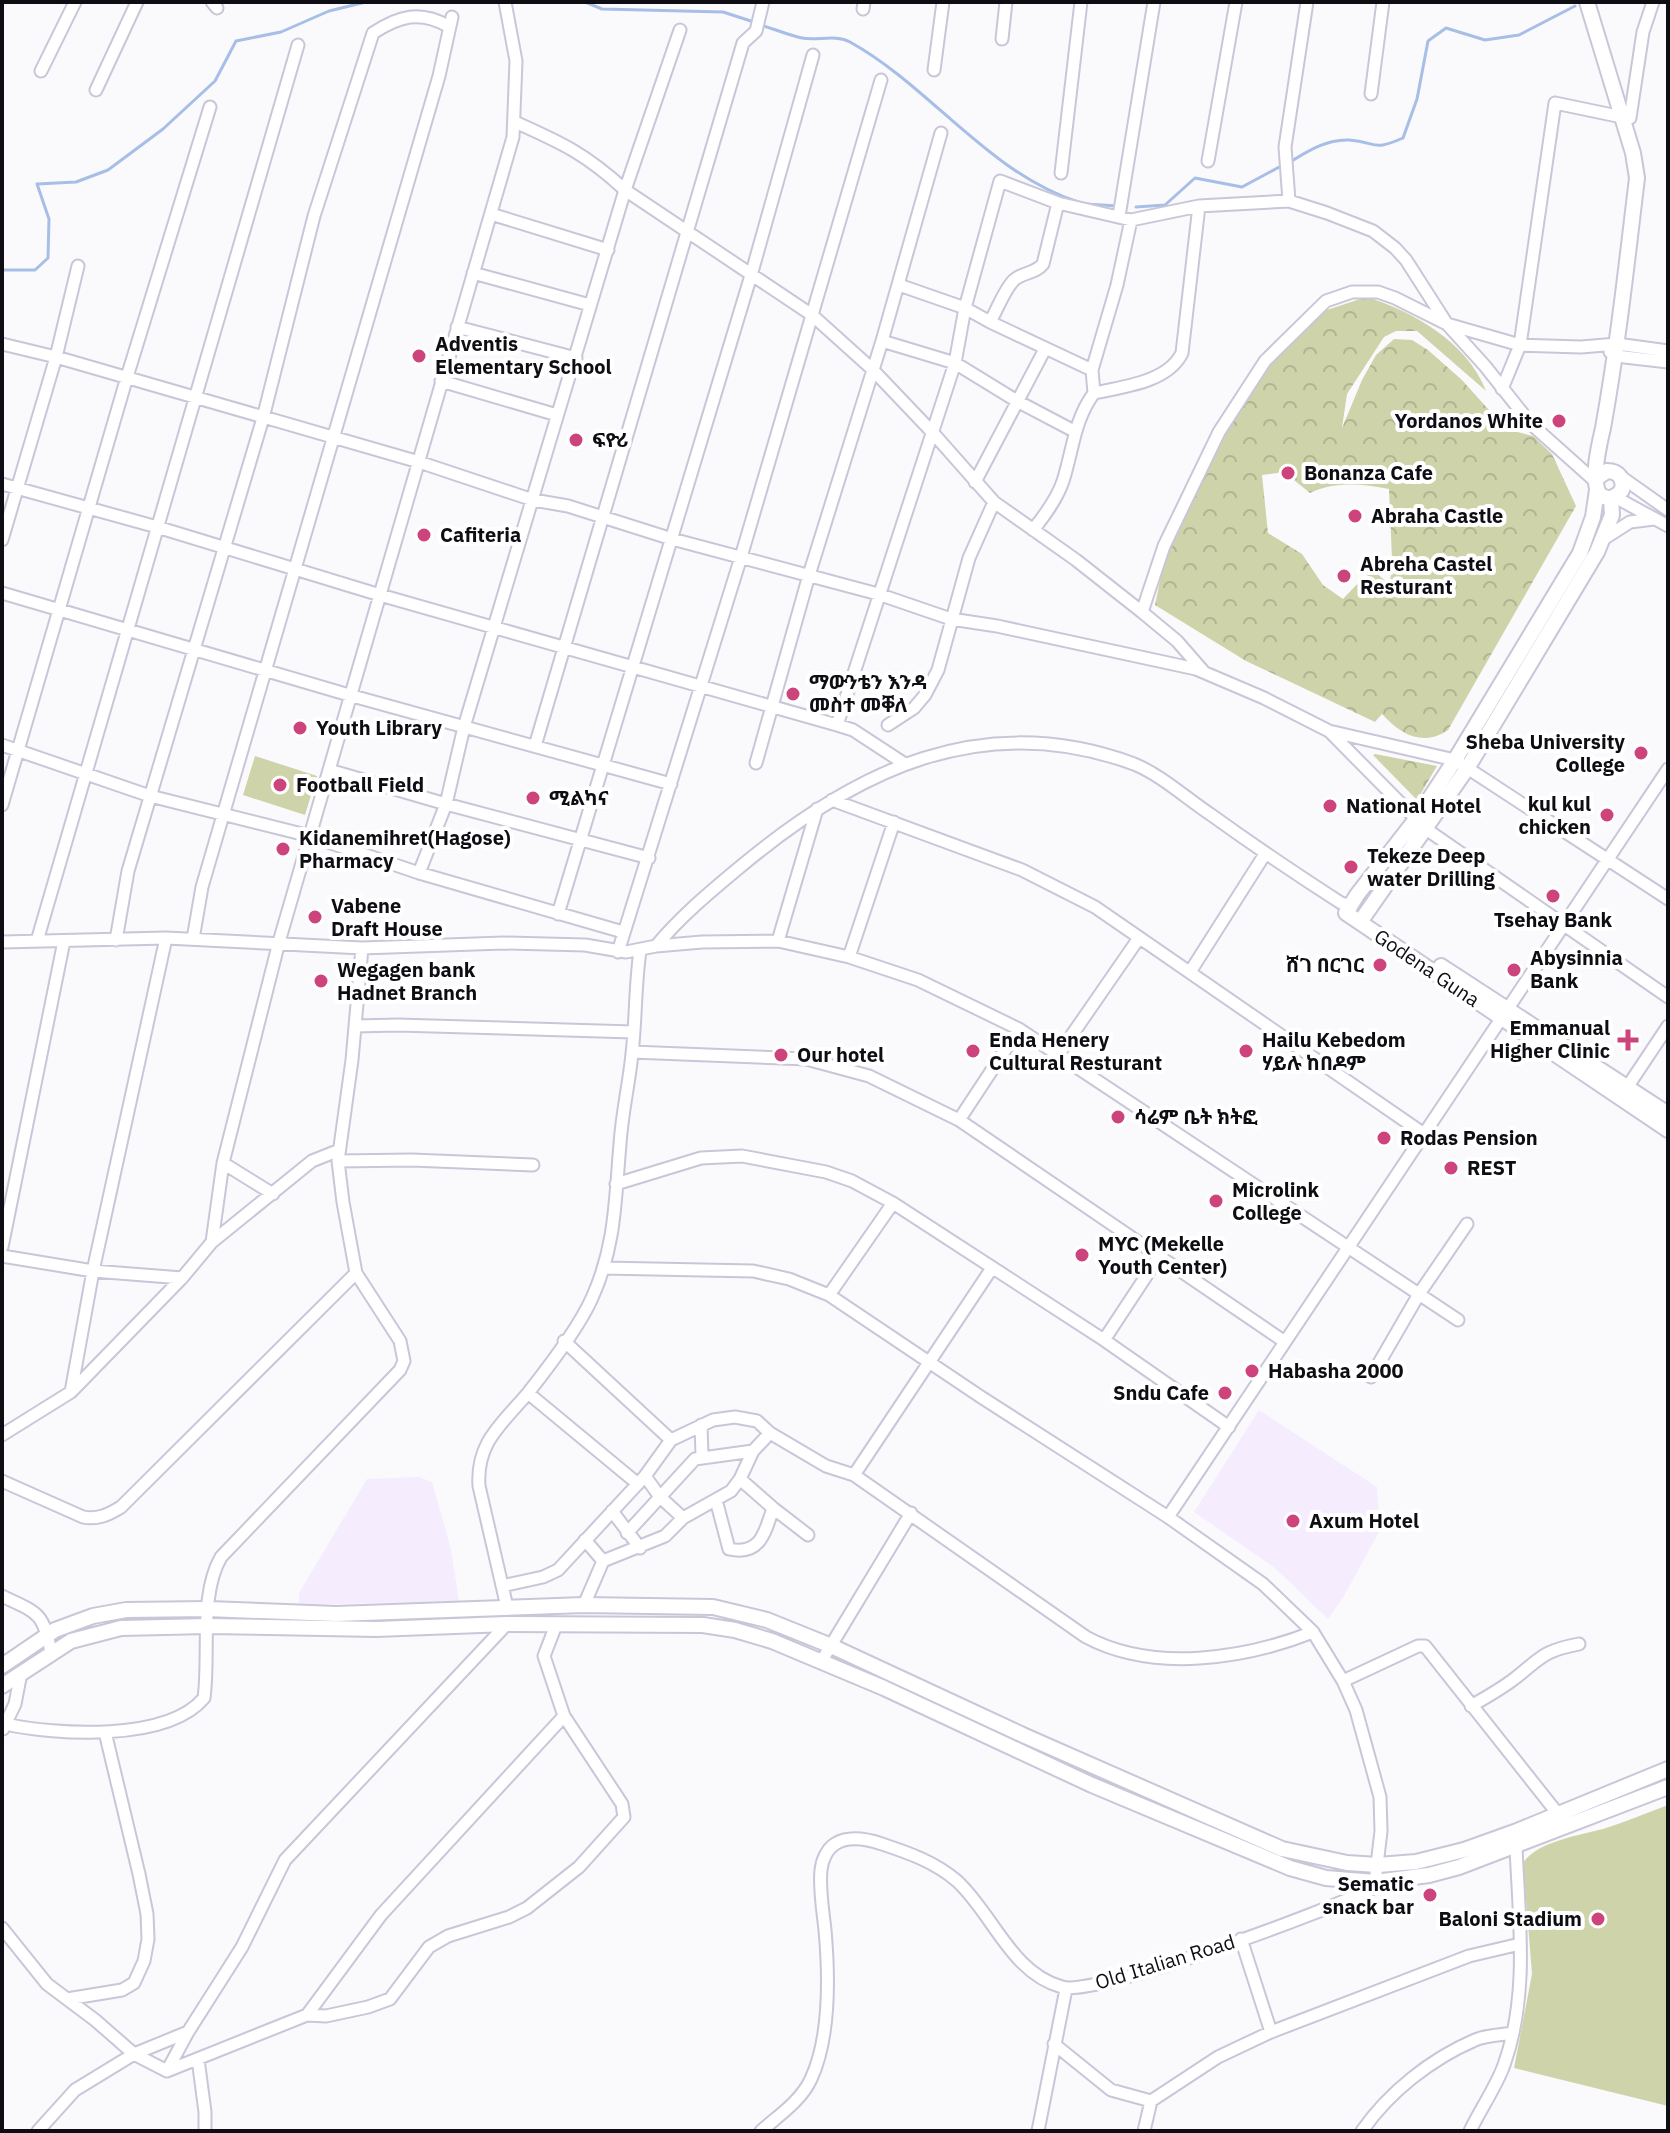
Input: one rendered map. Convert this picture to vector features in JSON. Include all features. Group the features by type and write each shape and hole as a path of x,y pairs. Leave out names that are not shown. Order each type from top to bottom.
{"main road":[{"path":"1587,2 1626,117"},
{"path":"1501,696 1605,538 1613,498 1622,490 1609,458 1608,441 1637,178 1626,117 1596,2"},
{"path":"1363,919 1462,764 1580,553 1593,517 1597,458 1620,351"},
{"path":"1596,483 1607,471 1618,474"},
{"path":"1596,483 1603,497 1613,498"},
{"path":"1346,907 1421,824"},
{"name":"Godena Guna","path":"1346,907 1504,1014 1625,1091 1668,1114"},
{"name":"Godena Guna","path":"1625,1091 1668,1130"},
{"path":"376,1621 507,1607 584,1605 694,1606 723,1609 767,1620 1282,1849 1316,1858 1378,1865 1450,1855 1668,1769"},
{"path":"2,1666 48,1634 111,1612 208,1609 336,1622"},
{"path":"2,1686 51,1652 81,1638 121,1628 376,1621 721,1627 772,1641 1266,1860 1326,1878 1375,1882 1437,1873 1516,1847 1668,1787"}],"street":[{"path":"41,71 75,2"},
{"path":"96,90 137,2"},
{"path":"212,1242 223,1163 279,942 515,122 516,61 505,2"},
{"path":"934,70 943,2"},
{"path":"1002,39 1006,2"},
{"path":"1061,173 1081,2"},
{"path":"1094,393 1092,370 1117,285 1154,2"},
{"path":"1208,161 1236,2"},
{"path":"1289,201 1285,152 1307,2"},
{"path":"1371,94 1383,2"},
{"path":"1502,389 1520,345 1555,103 1626,117 1643,32 1653,2"},
{"path":"535,746 743,43 756,31 762,8"},
{"path":"116,940 128,871 263,418 314,216 373,33 412,15 450,21 439,76 202,887 193,939"},
{"path":"419,873 446,804 464,727 590,305 625,190 680,30"},
{"path":"37,941 298,45"},
{"path":"558,914 752,272 813,55"},
{"path":"618,952 741,557 881,80"},
{"path":"2,805 127,377 210,107"},
{"path":"515,122 572,147 625,190 752,272 812,315 872,369 994,502 1142,612 1177,641 1204,672"},
{"path":"756,763 809,575 899,285 941,133"},
{"path":"837,725 955,363 965,308 1000,181 1058,203 1125,218 1199,206 1289,201 1373,231 1406,260 1447,324 1531,424 1596,483"},
{"path":"990,322 1011,283 1017,277 1038,270 1043,264 1058,203"},
{"path":"1033,530 1062,485 1074,431 1094,393 1137,383 1172,368 1179,361 1199,206"},
{"path":"491,214 608,250"},
{"path":"2,540 56,357 78,266"},
{"path":"473,273 590,305"},
{"path":"899,285 965,308 1092,370"},
{"path":"1142,612 1164,546 1219,432 1265,361 1326,301 1352,292 1378,292 1447,324 1520,345 1581,347 1595,344 1668,362"},
{"path":"457,327 576,358"},
{"path":"882,341 955,363 1074,431"},
{"path":"2,344 419,462 533,500 568,506 672,539 878,594 951,619 1174,663 1204,672 1329,731 1462,764 1668,899"},
{"path":"975,482 1045,349"},
{"path":"1620,351 1668,351"},
{"path":"441,381 557,415"},
{"path":"1618,474 1668,510"},
{"path":"2,484 837,725 853,730 905,764"},
{"path":"1613,498 1663,522"},
{"path":"888,725 914,708 938,670 969,558 994,502"},
{"path":"1605,538 1630,522 1663,522"},
{"path":"2,593 349,695 671,784"},
{"path":"1329,731 1421,824 1668,997"},
{"path":"656,946 695,904 765,846 817,808 854,786 905,764 963,748 1008,742 1071,746 1137,765 1346,907"},
{"path":"2,745 150,796 310,836 419,873 623,932"},
{"path":"1168,1517 1668,769"},
{"path":"329,770 649,858"},
{"path":"832,800 1022,870 1095,907 1424,1134"},
{"path":"778,941 817,808"},
{"path":"849,957 894,822"},
{"path":"1190,972 1265,854"},
{"path":"2,942 166,938 362,948 503,943 585,945 618,952 640,951 656,946 778,941 849,957 918,980 1019,1029 1458,1320"},
{"path":"71,1392 93,1271 166,938"},
{"path":"1058,1055 1139,938"},
{"path":"2,1247 64,941"},
{"path":"21,1673 15,1704 3,1727 89,1734 160,1724 195,1708 204,1698 213,1570 221,1557 400,1370 404,1361 400,1341 356,1273 338,1156 362,948"},
{"path":"507,1607 477,1468 484,1448 501,1422 528,1393 592,1298 603,1268 613,1236 640,951"},
{"path":"355,1026 633,1032"},
{"path":"1625,1091 1668,1026"},
{"path":"959,1120 1019,1029"},
{"path":"632,1052 806,1059 869,1076 959,1120 1285,1342"},
{"path":"2,1435 71,1392 182,1278 212,1242 312,1161 338,1156 533,1165"},
{"path":"616,1184 701,1158 742,1156 826,1172 852,1181 893,1203 1104,1340 1229,1427"},
{"path":"223,1163 273,1194"},
{"path":"829,1295 893,1203"},
{"path":"1371,1377 1419,1294 1467,1224"},
{"path":"1104,1340 1160,1255"},
{"path":"2,1256 93,1271 182,1278"},
{"path":"603,1268 753,1271 789,1279 829,1295 1168,1517 1263,1584 1313,1632 1343,1681 1356,1710 1380,1797 1381,1831 1375,1882"},
{"path":"854,1475 992,1268"},
{"path":"2,1481 83,1517 91,1519 112,1513 356,1273"},
{"path":"564,1341 671,1440"},
{"path":"528,1393 641,1480 683,1518"},
{"path":"502,1586 543,1577 558,1570 641,1480 671,1440 713,1420 746,1417 826,1466 854,1475 1086,1637 1103,1645 1144,1657 1174,1659 1263,1650 1313,1632"},
{"path":"701,1425 702,1456"},
{"path":"584,1605 603,1561 665,1536 683,1518 731,1491 753,1451 770,1433"},
{"path":"627,1533 689,1464 702,1456 753,1451"},
{"path":"740,1479 808,1535"},
{"path":"716,1500 729,1549 736,1551 751,1549 763,1539 773,1508"},
{"path":"612,1511 640,1548"},
{"path":"821,1662 911,1513"},
{"path":"585,1540 603,1561"},
{"path":"2,1596 43,1620 51,1652"},
{"path":"167,2071 242,1947 285,1860 507,1624"},
{"path":"2,1928 47,1984 134,2054 167,2071 307,2015 326,2016 390,1999 429,1947 448,1936 509,1917 527,1908 579,1867 624,1817 622,1804 564,1716 544,1656 556,1625"},
{"path":"1471,1706 1514,1679 1540,1655 1579,1644"},
{"path":"1343,1681 1422,1645 1427,1648 1558,1814"},
{"path":"307,2015 381,1915 564,1716"},
{"path":"67,1999 122,1990 134,1983 144,1961 148,1939 147,1914 139,1874 105,1732"},
{"name":"Old Italian Road","path":"761,2131 797,2100 811,2080 822,2039 828,1967 821,1871 826,1854 836,1843 855,1838 870,1840 910,1853 941,1869 965,1890 1027,1967 1043,1979 1066,1989 1134,1976 1241,1939 1362,1894 1371,1889 1375,1882"},
{"path":"1470,2131 1503,2068 1513,2033 1520,1985 1516,1847"},
{"path":"1241,1939 1271,2032"},
{"path":"1144,2131 1151,2101 1218,2057 1271,2032 1469,1956 1520,1944"},
{"path":"1038,2131 1066,1989"},
{"path":"38,2131 75,2090 134,2054 188,2032"},
{"path":"1362,2131 1397,2088 1478,2039 1513,2033"},
{"path":"1054,2044 1111,2090 1151,2101"},
{"path":"198,2059 205,2131"}],"shaded area":[{"name":"Axum Hotel","path":"1259,1410 1377,1487 1380,1530 1328,1619 1275,1568 1194,1512"},
{"path":"419,1477 432,1482 451,1549 459,1601 299,1605 299,1593 367,1479"}],"green space":[{"path":"1366,297 1402,311 1453,344 1478,374 1486,391 1417,331 1396,331 1384,337 1347,394 1342,428 1376,355 1394,339 1412,340 1462,380 1506,429 1533,436 1552,454 1576,506 1448,730 1430,738 1405,733 1382,714 1375,722 1246,661 1155,605 1163,566 1181,522 1229,427 1279,353 1324,311","holes":["1284,472 1310,493 1349,485 1389,489 1390,585 1374,571 1343,599 1323,585 1302,554 1268,533 1262,475"]},
{"path":"1375,754 1437,766 1417,800"},
{"name":"Football Field","path":"255,756 317,776 305,815 243,795"},
{"name":"Baloni Stadium","path":"1668,1805 1668,2106 1514,2068 1532,1974 1523,1863 1548,1845"}],"waterway":[{"path":"2,270 35,270 48,258 49,219 37,184 76,182 108,170 163,129 215,81 236,41 281,32 329,11 366,2"},
{"path":"585,2 602,9 723,12 754,22"},
{"path":"1290,162 1333,141 1379,145 1403,138 1417,99 1428,41 1446,28 1485,40 1519,35 1575,6"},
{"path":"761,25 802,38 839,38 850,42 907,82 1015,171 1078,202"},
{"path":"1136,207 1165,205 1195,178 1242,187 1283,165"},
{"path":"1085,204 1118,206"}],"place":[{"name":"Adventis Elementary School","path":"419,356"},
{"name":"Yordanos White","path":"1559,421"},
{"name":"ፍዮሪ","path":"576,440"},
{"name":"Bonanza Cafe","path":"1288,473"},
{"name":"Abraha Castle","path":"1355,516"},
{"name":"Cafiteria","path":"424,535"},
{"name":"Abreha Castel Resturant","path":"1344,576"},
{"name":"ማውንቴን እንዳ መስተ መቐለ","path":"793,694"},
{"name":"Youth Library","path":"300,728"},
{"name":"Sheba University College","path":"1641,753"},
{"name":"Football Field","path":"280,785"},
{"name":"ሚልካና","path":"533,798"},
{"name":"National Hotel","path":"1330,806"},
{"name":"kul kul chicken","path":"1607,815"},
{"name":"Kidanemihret(Hagose) Pharmacy","path":"283,849"},
{"name":"Tekeze Deep water Drilling","path":"1351,867"},
{"name":"Tsehay Bank","path":"1553,896"},
{"name":"Vabene Draft House","path":"315,917"},
{"name":"ሸገ በርገር","path":"1380,965"},
{"name":"Abysinnia Bank","path":"1514,970"},
{"name":"Wegagen bank Hadnet Branch","path":"321,981"},
{"name":"Emmanual Higher Clinic","path":"1628,1040"},
{"name":"Enda Henery Cultural Resturant","path":"973,1051"},
{"name":"Hailu Kebedom ሃይሉ ከበዶም","path":"1246,1051"},
{"name":"Our hotel","path":"781,1055"},
{"name":"ሳሬም ቤት ክትፎ","path":"1118,1117"},
{"name":"Rodas Pension","path":"1384,1138"},
{"name":"REST","path":"1451,1168"},
{"name":"Microlink College","path":"1216,1201"},
{"name":"MYC (Mekelle Youth Center)","path":"1082,1255"},
{"name":"Habasha 2000","path":"1252,1371"},
{"name":"Sndu Cafe","path":"1225,1393"},
{"name":"Axum Hotel","path":"1293,1521"},
{"name":"Sematic snack bar","path":"1430,1895"},
{"name":"Baloni Stadium","path":"1598,1919"}]}
